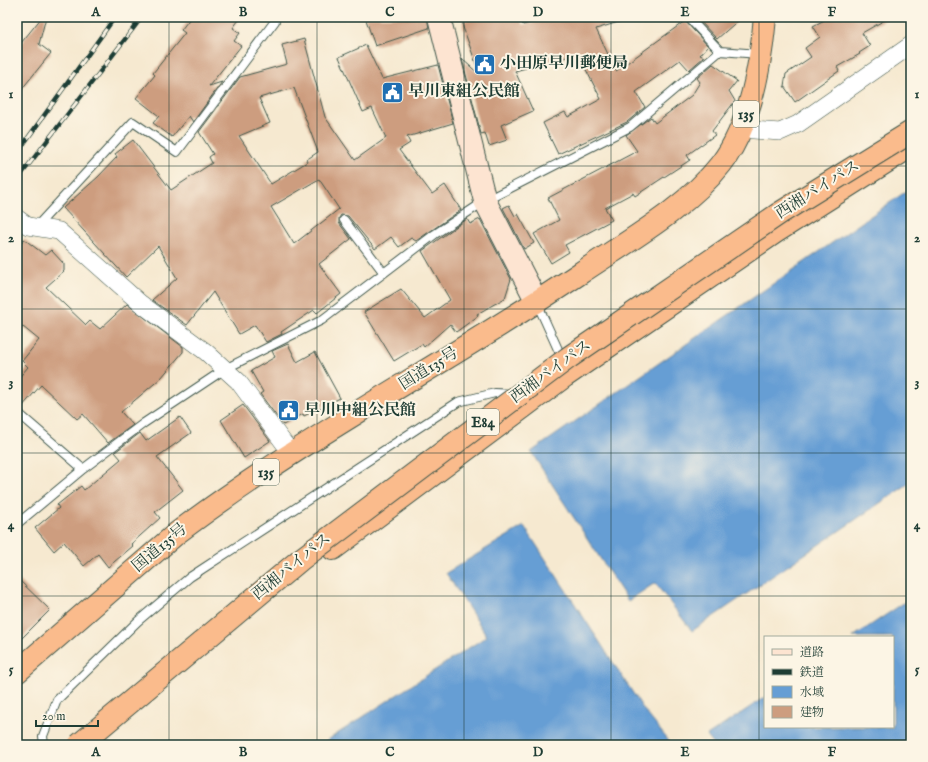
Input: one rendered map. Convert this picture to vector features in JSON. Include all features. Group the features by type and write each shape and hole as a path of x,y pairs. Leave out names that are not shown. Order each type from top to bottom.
{"highway":[{"name":"国道135号","path":"17,672 177,533 292,454 537,302 692,196 722,163 741,129 762,54 765,17"},
{"name":"西湘バイパス","path":"79,745 300,560 568,358 780,213 911,132"},
{"name":"西湘バイパス","path":"96,745 216,642 307,568 559,380 777,231 911,146"}],"main road":[{"path":"439,17 485,201 537,302"}],"street":[{"path":"741,129 780,132 798,124 911,45"},
{"path":"17,218 28,226 37,226 59,231 140,303 206,352 238,381 292,454"}],"lane":[{"path":"37,226 133,122 177,152 274,21 273,17"},
{"path":"688,17 720,51 762,54"},
{"path":"17,524 83,469 144,423 225,369 322,320 435,234 485,201 630,127 720,51"},
{"path":"344,220 384,273"},
{"path":"44,745 43,736 57,700 138,621 190,577 458,402 495,393 534,394 558,376 562,356 537,302"},
{"path":"17,412 83,469"}],"water":[{"path":"911,188 911,482 692,631 655,583 628,601 531,452"},
{"path":"524,526 644,710 672,745 320,745 487,636 446,573"},
{"path":"911,598 911,745 714,745 707,736 764,698 764,728 894,728 894,636 854,636"}],"building":[{"path":"42,17 46,17 39,44 51,53 17,95 17,48"},
{"path":"191,17 241,17 233,28 240,33 234,41 241,46 209,86 222,82 193,122 189,116 172,137 153,123 159,116 136,98 155,75 153,73 185,33 181,30"},
{"path":"365,17 427,17 429,28 375,46"},
{"path":"473,17 520,17 523,25 550,17 624,17 625,20 596,29 616,71 685,21 708,46 700,55 704,57 689,70 680,60 636,92 645,107 627,122 558,154 543,123 565,112 568,117 601,99 578,54 515,71 533,111 501,125 507,140 489,146 485,133 481,134 462,59 480,75 463,27 463,21"},
{"path":"696,17 742,17 717,39"},
{"path":"830,17 890,17 862,33 870,46 859,53 860,54 837,67 839,71 795,102 784,86 786,74 811,57 805,48 820,37 813,26"},
{"path":"304,39 325,117 355,160 386,138 372,108 363,112 339,57 366,45 382,79 438,65 453,123 407,137 410,143 399,150 432,194 445,185 461,210 416,241 411,238 399,247 391,237 375,249 348,216 341,215 339,218 339,223 351,239 319,264 341,294 317,313 314,310 281,332 282,334 266,342 255,325 239,334 213,292 187,325 152,300 177,278 158,246 126,277 63,208 98,177 117,157 115,154 133,140 171,190 212,163 209,157 213,154 199,132 240,77 287,64 282,45","holes":["294,88 318,152 306,160 307,162 271,184 239,136 270,123 259,98","319,179 339,209 294,244 271,207"]},
{"path":"713,64 737,81 729,91 735,101 712,131 715,135 687,155 690,160 635,196 633,193 605,208 612,220 565,245 569,252 551,263 534,234 559,220 548,198 637,151 626,135 651,117 655,123 692,95 700,82 697,78"},
{"path":"509,205 515,216 518,214 534,243 524,249 503,208"},
{"path":"467,219 470,224 480,219 511,279 505,298 477,314 478,316 456,332 450,324 424,347 422,344 394,361 364,312 401,289 425,318 450,300 422,251"},
{"path":"24,239 45,255 51,250 64,264 64,271 46,287 86,325 90,321 100,329 127,304 183,347 183,352 161,378 121,412 133,425 108,443 83,414 77,419 41,385 21,408 17,407 17,380 28,367 22,361 39,340 17,322 17,248"},
{"path":"288,344 297,362 315,352 340,398 304,416 303,414 283,425 260,394 263,392 251,371 275,357 272,351"},
{"path":"243,405 270,441 244,458 221,420"},
{"path":"180,417 191,433 157,457 183,490 155,512 160,518 131,544 133,546 108,567 98,554 84,566 64,542 54,551 35,528 59,508 57,505 81,486 84,490 121,459 115,452 140,433 146,441"},
{"path":"17,578 50,610 17,643"}],"railway":[{"path":"17,153 115,17"},
{"path":"17,180 142,17"}],"place":[{"name":"小田原早川郵便局","path":"484,64"},
{"name":"早川東組公民館","path":"393,92"},
{"name":"早川中組公民館","path":"289,411"}]}
